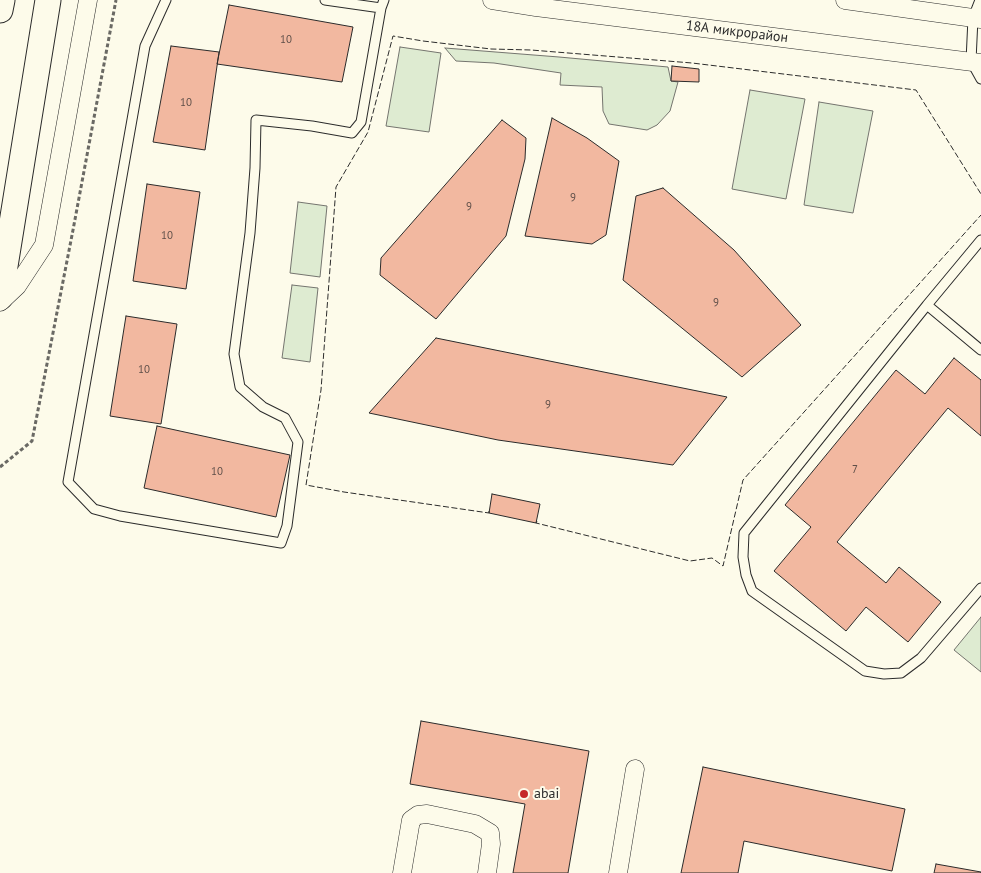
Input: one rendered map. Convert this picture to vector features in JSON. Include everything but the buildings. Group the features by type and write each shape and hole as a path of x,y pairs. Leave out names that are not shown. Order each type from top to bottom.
{"main road":[{"path":"0,10 2,0"},
{"path":"0,297 48,0"}],"street":[{"path":"0,302 17,286 44,245 88,0"},
{"name":"18А микрорайон","path":"492,0 976,62"},
{"path":"845,0 977,18"},
{"path":"618,873 635,769"},
{"path":"402,873 412,820 418,815 427,814 475,824 490,833 491,844 487,873"}],"lane":[{"path":"166,0 145,46 68,482 94,510 281,543 287,526 298,442 285,418 263,407 240,387 234,354 250,233 255,168 256,120 312,126 352,133 361,122 383,4 325,0"},
{"path":"980,0 977,18 976,62 981,79"},
{"path":"981,240 744,533 743,557 746,575 752,591 865,671 884,674 901,672 921,658 981,588"},
{"path":"927,305 981,350"}],"path":[{"path":"0,466 32,441 116,0"}],"green space":[{"path":"400,47 441,53 429,132 386,126"},
{"path":"445,48 668,67 671,81 678,82 670,111 657,125 647,130 609,124 603,111 602,87 560,85 561,73 494,63 456,61"},
{"path":"750,90 805,99 786,199 732,189"},
{"path":"819,102 873,111 853,213 804,205"},
{"path":"298,202 327,206 320,277 290,273"},
{"path":"292,285 318,288 310,362 282,358"},
{"path":"981,617 981,672 954,650"}],"fence":[{"path":"489,511 489,513 306,485 321,390 336,187 368,132 393,36 491,49 531,50 692,63 916,90 981,194"},
{"path":"537,521 536,523 690,561 712,558 723,566 743,480 981,215"}],"place":[{"name":"abai","path":"524,794"}]}
